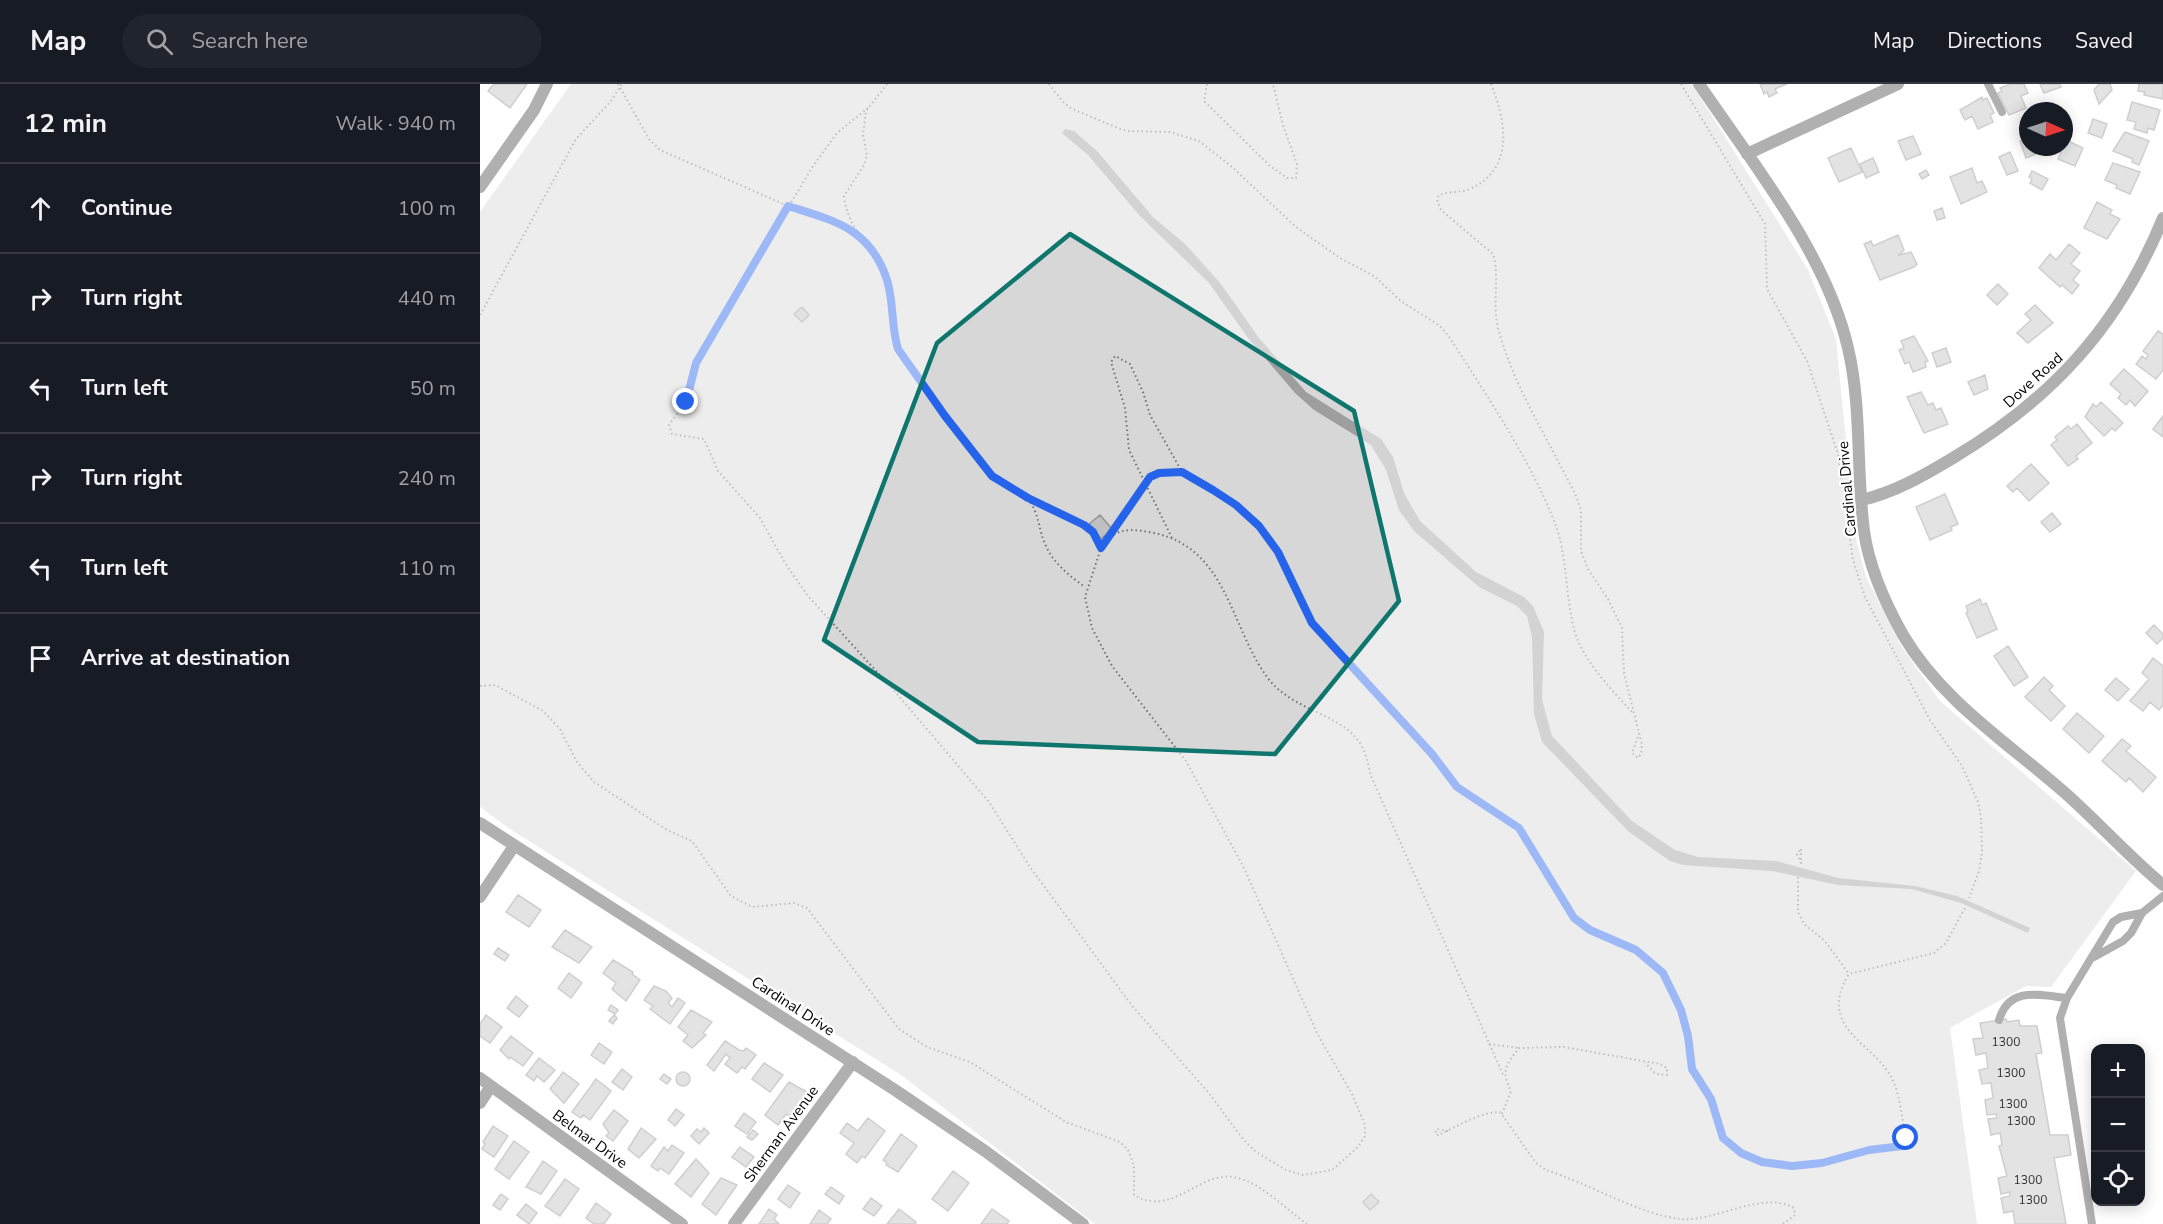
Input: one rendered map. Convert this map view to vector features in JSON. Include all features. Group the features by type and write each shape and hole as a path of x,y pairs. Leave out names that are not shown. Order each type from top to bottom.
{"street":[{"path":"480,187 534,110 547,84"},
{"name":"Cardinal Drive","path":"1699,84 1804,243 1848,345 1854,382 1864,532 1878,582 1894,619 1919,660 1955,699 2085,811 2163,885"},
{"path":"1747,154 1898,84"},
{"name":"Dove Road","path":"1862,500 1885,494 1934,469 2020,414 2048,391 2080,358 2106,325 2130,287 2163,218"},
{"name":"Cardinal Drive","path":"480,823 853,1062 985,1151 1083,1224"},
{"path":"480,897 514,846"},
{"name":"Sherman Avenue","path":"734,1224 853,1062"},
{"name":"Belmar Drive","path":"480,1078 682,1224"},
{"path":"480,1103 492,1086"}],"lane":[{"path":"1988,84 2002,112"},
{"path":"2094,957 2123,941 2131,933 2142,913 2163,896"},
{"path":"2092,1224 2060,1018 2067,998 2094,957 2096,945 2113,922 2121,917 2142,913"},
{"path":"1999,1020 2007,1002 2022,994 2067,998"}],"path":[{"path":"887,84 868,108 837,133 788,206 696,363 686,402 669,424 672,434 704,440 718,471 760,518 785,563 808,596 897,694 989,802 1030,867 1133,1007 1208,1092 1243,1139 1256,1152 1286,1170 1303,1175 1332,1170 1358,1147 1365,1136 1365,1125 1360,1113 1318,1035 1244,868 1186,761 1102,649 1086,612 1086,587 1099,560 1101,548 1145,482 1159,473 1182,472"},
{"path":"1049,84 1062,102 1072,109 1118,128 1127,131 1170,132 1199,141 1231,166 1296,227 1340,258 1374,276 1401,301 1440,326 1455,346 1517,448 1556,525 1564,556 1578,642 1608,685 1632,712"},
{"path":"1207,84 1204,101 1270,166 1287,178 1296,178 1297,164 1283,125 1273,84"},
{"path":"1491,84 1502,116 1505,139 1501,157 1494,172 1478,185 1467,190 1438,195 1437,200 1441,210 1493,255 1496,265 1494,308 1508,360 1576,496 1581,510 1581,551 1588,569 1608,599 1622,628 1624,673 1642,745 1638,758 1632,753 1639,734"},
{"path":"1681,84 1765,224 1767,289 1807,361 1838,454 1849,542 1865,597 1930,720 1962,766 1978,802 1982,852 1979,871 1969,898"},
{"path":"620,85 649,139 660,150 788,206 854,230 870,246 887,280 894,335 906,363 987,470 1004,485 1084,525 1093,532 1101,548"},
{"path":"480,315 576,139 611,101 620,85"},
{"path":"854,230 844,196 864,165 867,155 864,123 868,108"},
{"path":"1172,538 1129,450 1125,408 1111,362 1115,356 1130,364 1143,392 1150,415 1182,472 1236,505 1259,526 1278,552 1312,623 1432,754 1448,778 1519,828 1574,918 1590,930 1636,950 1663,973 1681,1010 1688,1036 1692,1069 1711,1099 1723,1138 1741,1153 1762,1162 1792,1166 1822,1163 1869,1150 1902,1146 1906,1138 1894,1083 1877,1058 1851,1036 1843,1020 1839,999 1849,974"},
{"path":"1028,498 1039,518 1046,546 1066,571 1086,587"},
{"path":"1110,537 1118,531 1129,530 1172,538 1196,552 1213,570 1259,663 1286,697 1338,724 1360,743 1371,776 1510,1091 1502,1114"},
{"path":"480,686 495,685 543,711 560,729 577,762 594,783 667,830 692,842 731,896 752,907 794,903 807,908 899,1029 913,1040 970,1062 1066,1122 1120,1142 1128,1150 1134,1166 1134,1195 1148,1203 1163,1201 1207,1182 1231,1176 1255,1186 1306,1224"},
{"path":"1798,877 1797,912 1804,924 1826,941 1849,974"},
{"path":"1849,974 1934,953 1946,943 1966,906"},
{"path":"1488,1044 1519,1048 1564,1047 1660,1064 1667,1068 1666,1075 1656,1074 1645,1063"},
{"path":"1504,1077 1504,1071 1519,1048"},
{"path":"1448,1131 1483,1114 1494,1112 1502,1114 1536,1163 1546,1170 1650,1211 1679,1219 1693,1219 1770,1202 1787,1204 1794,1208 1795,1215 1783,1224"}],"highlighted area":[{"path":"1070,234 1354,411 1399,601 1275,754 978,742 824,640 937,343"}],"shaded area":[{"path":"571,84 1692,84 1808,270 1836,339 1855,534 1866,577 1901,646 1940,701 2136,871 2051,987 2026,986 1950,1028 1977,1224 1095,1224 901,1075 507,827 480,807 480,212"},
{"path":"1065,129 1074,131 1097,151 1153,217 1186,245 1221,284 1259,338 1306,392 1381,439 1393,457 1404,493 1420,521 1476,572 1524,597 1533,606 1544,632 1542,700 1552,736 1632,821 1675,850 1698,857 1776,861 1838,878 1915,886 1957,896 2030,928 2028,933 1961,903 1912,889 1838,885 1772,871 1683,865 1670,861 1629,832 1542,742 1534,714 1532,637 1527,616 1517,606 1479,587 1414,531 1399,510 1386,470 1371,445 1314,410 1295,393 1248,338 1209,283 1140,216 1088,155 1062,133"}],"building":[{"path":"494,84 527,84 510,108 488,91"},
{"path":"1760,84 1787,84 1775,89 1777,93 1769,97 1767,92 1764,94"},
{"path":"2010,84 2024,84 2028,93 2021,96 2024,102 2019,102 2019,111 2009,115 1998,93 2002,91 2000,88"},
{"path":"2040,84 2060,84 2061,87 2044,93"},
{"path":"2099,84 2110,84 2112,90 2099,104 2094,90"},
{"path":"2139,84 2163,84 2163,99 2144,95 2145,92 2138,91"},
{"path":"1982,97 1983,100 1987,98 1994,113 1990,115 1993,122 1978,129 1972,116 1965,120 1960,110"},
{"path":"2132,102 2160,110 2154,130 2148,128 2147,133 2134,129 2136,122 2127,120"},
{"path":"2093,119 2107,124 2102,138 2088,133"},
{"path":"2125,132 2149,141 2139,165 2132,162 2133,159 2113,151"},
{"path":"1913,136 1921,154 1906,160 1898,141"},
{"path":"2073,143 2083,148 2075,166 2058,159 2059,156 2073,156"},
{"path":"1851,148 1862,172 1839,182 1828,158"},
{"path":"2010,152 2018,171 2007,175 1999,157"},
{"path":"1873,158 1879,172 1866,178 1860,164"},
{"path":"2113,163 2140,172 2130,194 2105,180"},
{"path":"1972,168 1977,183 1982,181 1987,192 1961,204 1950,177"},
{"path":"1926,170 1929,175 1922,179 1919,174"},
{"path":"2032,171 2048,179 2042,190 2030,183 2032,179 2029,177"},
{"path":"2097,202 2112,210 2110,214 2120,219 2107,239 2084,228"},
{"path":"1942,208 1945,218 1937,220 1934,211"},
{"path":"1898,235 1904,250 1899,255 1911,252 1917,264 1880,280 1864,244 1871,241 1873,246"},
{"path":"2069,244 2080,253 2071,264 2080,271 2073,280 2079,285 2072,294 2062,285 2060,287 2039,268 2050,254 2056,260"},
{"path":"1998,284 2008,294 1997,305 1987,295"},
{"path":"2035,305 2053,323 2028,343 2017,333 2031,320 2025,314"},
{"path":"802,307 809,315 802,322 794,314"},
{"path":"2158,331 2163,334 2163,370 2156,379 2136,364 2142,356 2146,359 2148,355 2143,351"},
{"path":"1914,336 1928,361 1925,362 1926,367 1913,372 1909,362 1905,364 1899,350 1904,348 1901,341"},
{"path":"1946,348 1951,362 1937,367 1932,353"},
{"path":"2124,369 2148,391 2135,406 2130,400 2126,405 2118,398 2121,394 2110,384"},
{"path":"1985,375 1988,389 1974,395 1968,382"},
{"path":"1921,392 1928,405 1933,403 1936,410 1941,408 1948,424 1924,433 1907,397"},
{"path":"2101,402 2123,423 2115,431 2112,428 2104,436 2085,417 2093,404 2096,407"},
{"path":"2163,416 2163,437 2153,429"},
{"path":"2077,424 2092,443 2076,456 2078,459 2068,466 2051,445 2057,440 2055,437 2068,426 2071,429"},
{"path":"2031,464 2049,483 2029,501 2017,488 2013,492 2007,486"},
{"path":"1945,494 1958,524 1951,527 1952,530 1930,540 1916,507"},
{"path":"2052,513 2061,524 2050,532 2041,522"},
{"path":"1100,515 1112,529 1101,539 1089,524"},
{"path":"1980,599 1982,605 1986,603 1997,629 1977,638 1966,613 1968,611 1966,606"},
{"path":"2154,625 2163,634 2163,638 2157,644 2146,633"},
{"path":"2008,646 2028,677 2014,686 1994,656"},
{"path":"2153,658 2163,666 2163,705 2159,710 2150,702 2143,711 2130,701 2149,679 2142,673"},
{"path":"2044,677 2053,686 2049,690 2065,706 2051,721 2025,697"},
{"path":"2116,678 2129,689 2118,701 2105,690"},
{"path":"2077,713 2104,736 2089,753 2063,729"},
{"path":"2122,739 2131,746 2126,751 2156,777 2143,792 2129,778 2126,782 2102,761"},
{"path":"518,895 541,910 529,927 506,912"},
{"path":"565,930 592,947 579,963 552,947"},
{"path":"498,948 509,955 505,961 494,954"},
{"path":"613,960 633,972 632,974 640,980 626,1001 612,989 616,983 603,973"},
{"path":"569,973 582,983 571,998 558,988"},
{"path":"654,986 666,991 672,998 668,1003 672,1007 678,998 685,1003 670,1024 650,1009 653,1006 644,1000"},
{"path":"516,996 528,1006 519,1017 507,1008"},
{"path":"611,1005 618,1010 615,1014 608,1010"},
{"path":"691,1010 712,1022 703,1033 706,1035 692,1048 683,1041 688,1035 678,1027"},
{"path":"486,1015 502,1027 490,1043 480,1036 480,1024"},
{"path":"614,1015 617,1018 613,1024 609,1021"},
{"path":"2006,1019 2007,1022 2019,1020 2020,1026 2037,1026 2042,1053 2036,1054 2050,1135 2068,1135 2071,1155 2054,1158 2066,1224 2015,1224 2013,1211 2004,1213 2001,1198 2010,1196 2010,1192 2001,1194 1998,1178 2007,1176 1999,1146 2002,1145 2000,1133 1991,1135 1988,1119 1997,1118 1996,1114 1987,1115 1985,1100 1993,1098 1991,1083 1982,1084 1979,1070 1988,1068 1986,1053 1976,1055 1973,1039 1983,1038 1980,1023"},
{"path":"511,1036 533,1053 523,1066 510,1057 509,1059 500,1050"},
{"path":"725,1041 739,1050 744,1051 746,1048 756,1055 745,1069 742,1067 737,1073 725,1064 730,1058 726,1054 714,1071 707,1065"},
{"path":"599,1043 612,1052 604,1064 591,1055"},
{"path":"539,1058 555,1070 544,1082 537,1076 534,1081 526,1075"},
{"path":"764,1063 783,1075 770,1092 752,1079"},
{"path":"622,1069 632,1077 623,1090 612,1082"},
{"path":"563,1072 579,1084 564,1103 550,1089"},
{"path":"683,1072 688,1074 690,1079 688,1084 683,1086 678,1084 676,1079 678,1074"},
{"path":"664,1074 671,1079 667,1084 660,1079"},
{"path":"596,1079 611,1091 590,1120 583,1115 581,1118 572,1112"},
{"path":"789,1082 807,1092 795,1111 789,1116 786,1114 778,1125 765,1115"},
{"path":"676,1109 684,1115 675,1126 668,1120"},
{"path":"614,1110 628,1121 613,1141 606,1136 609,1133 603,1124"},
{"path":"744,1113 756,1122 747,1134 735,1126"},
{"path":"868,1118 885,1131 865,1158 862,1156 857,1163 846,1154 854,1143 840,1133 847,1123 858,1131"},
{"path":"493,1126 508,1136 494,1157 482,1149 485,1144 483,1142"},
{"path":"641,1128 656,1139 639,1158 628,1149"},
{"path":"704,1128 709,1133 699,1144 691,1136 697,1129 701,1132"},
{"path":"753,1130 758,1134 752,1140 747,1137"},
{"path":"901,1134 917,1146 898,1172 886,1165 887,1163 883,1160"},
{"path":"514,1141 529,1152 509,1179 495,1169"},
{"path":"672,1145 684,1153 669,1174 660,1168 658,1171 651,1166 664,1147 668,1151"},
{"path":"740,1147 754,1157 746,1167 732,1157"},
{"path":"696,1159 709,1173 691,1197 675,1184"},
{"path":"543,1161 557,1171 541,1194 526,1187"},
{"path":"953,1171 969,1183 948,1211 932,1199"},
{"path":"721,1178 737,1185 716,1215 702,1204"},
{"path":"565,1179 579,1189 560,1216 545,1206"},
{"path":"788,1185 800,1193 790,1208 778,1199"},
{"path":"831,1187 844,1196 839,1204 825,1194"},
{"path":"501,1194 508,1199 500,1210 493,1205"},
{"path":"1371,1194 1379,1202 1370,1210 1363,1202"},
{"path":"871,1198 882,1206 874,1216 863,1209"},
{"path":"596,1203 611,1214 604,1224 594,1224 586,1218"},
{"path":"526,1204 537,1213 529,1224 517,1215"},
{"path":"769,1209 777,1215 774,1219 779,1224 759,1224"},
{"path":"899,1209 916,1222 915,1224 887,1224"},
{"path":"992,1209 1009,1221 1007,1224 981,1224"},
{"path":"819,1210 831,1219 827,1224 810,1224"}],"route":[{"path":"686,402 696,363 788,206 854,230 870,246 887,280 894,335 898,349 906,363 976,458 992,476 1004,485 1084,525 1093,532 1101,548 1145,482 1159,473 1182,472 1236,505 1259,526 1278,552 1305,613 1312,623 1432,754 1457,787 1519,828 1550,875 1574,918 1590,930 1636,950 1663,973 1681,1010 1688,1036 1688,1056 1692,1069 1711,1099 1715,1119 1723,1138 1741,1153 1762,1162 1792,1166 1850,1158 1869,1150 1902,1146 1906,1138"}]}
